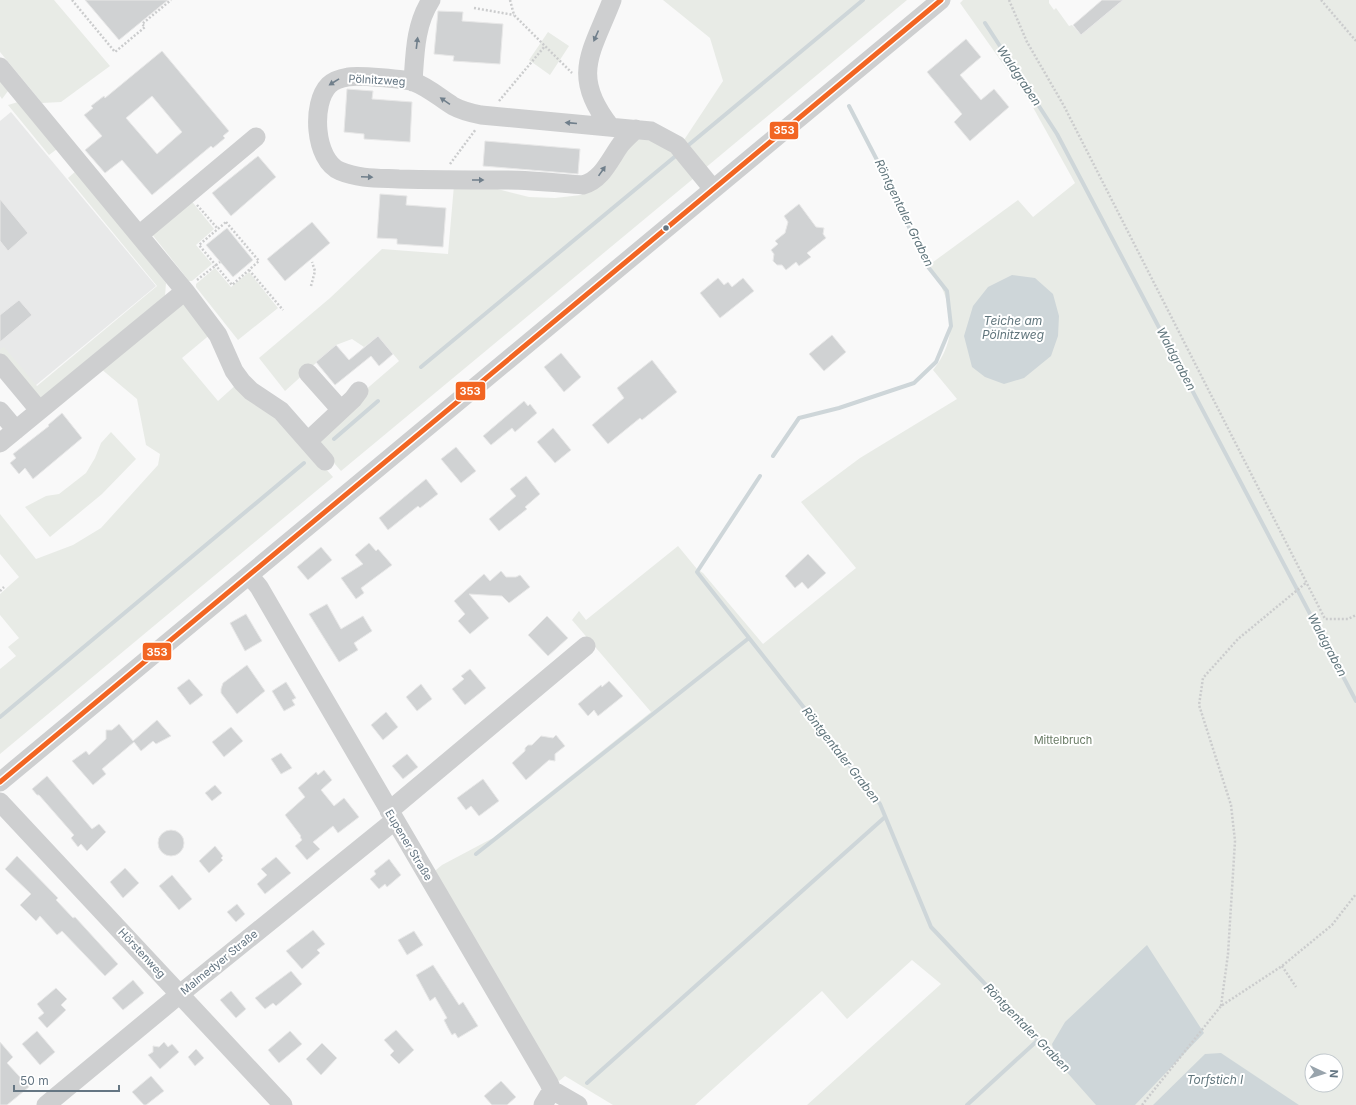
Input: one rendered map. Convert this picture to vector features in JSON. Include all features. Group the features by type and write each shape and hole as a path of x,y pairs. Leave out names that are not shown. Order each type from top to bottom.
{"street":[{"name":"Pölnitzweg","path":"414,82 418,31 422,17 431,0"},
{"path":"610,126 600,114 590,90 587,75 588,58 612,0"},
{"path":"0,782 941,0"},
{"path":"0,67 140,235 218,335 234,371 242,382 251,391 282,412 325,461"},
{"name":"Pölnitzweg","path":"636,129 622,143 597,178 583,185 507,180 439,180 359,177 338,170 323,153 318,138 318,116 321,98 329,85 337,79 350,76 414,82 454,107 466,112 610,126 636,129 651,131 677,145 713,189"},
{"path":"140,235 256,137"},
{"path":"0,443 184,291"},
{"path":"0,363 39,410"},
{"path":"308,373 341,410"},
{"path":"308,441 359,391"},
{"path":"0,411 16,430"},
{"name":"Eupener Straße","path":"250,575 259,587 549,1083 547,1098 578,1105"},
{"name":"Malmedyer Straße","path":"46,1105 392,816 586,646"},
{"name":"Hörstenweg","path":"0,802 283,1105"}],"path":[{"path":"72,0 115,52 145,27 142,24 171,0"},
{"path":"510,0 514,15 590,90"},
{"path":"1009,0 1027,42 1064,106 1325,618 1348,619 1356,615"},
{"path":"1321,0 1356,41"},
{"path":"474,8 514,15"},
{"path":"188,194 218,229"},
{"path":"226,222 259,262 232,285 215,265 198,245 226,222"},
{"path":"184,291 220,262"},
{"path":"311,286 316,270 312,262"},
{"path":"249,270 283,310"},
{"path":"1220,1006 1228,954 1235,841 1231,805 1199,705 1203,678 1238,639 1284,599 1307,582"},
{"path":"0,591 4,587"},
{"path":"1142,1105 1220,1006 1282,966 1332,924 1356,894"},
{"path":"1282,966 1296,987"}],"shaded area":[{"path":"11,112 156,286 30,390 0,353 0,121"}],"green space":[{"path":"0,0 54,0 110,66 61,102 42,103 0,52"},
{"path":"663,0 907,0 704,169 682,143 723,81 710,38"},
{"name":"Mittelbruch","path":"963,0 1049,0 1049,3 1054,10 1056,8 1069,26 1072,25 1081,35 1123,0 1356,0 1356,1105 807,1105 941,984 912,960 847,1019 822,991 695,1105 613,1105 565,1076 559,1081 545,1067 430,875 442,865 493,838 651,712 572,620 579,611 586,620 678,546 763,644 856,568 801,502 860,458 957,399 933,370 942,357 947,344 950,331 950,318 948,304 943,291 929,265 1018,200 1033,217 1075,183 1030,102 960,3"},
{"path":"548,32 569,46 550,75 529,60"},
{"path":"0,81 8,91 2,99 0,96"},
{"path":"18,102 57,149 49,155 8,105"},
{"path":"635,139 645,139 662,145 676,157 694,178 341,471 315,441 363,392 399,361 378,336 364,347 352,339 336,345 285,391 259,358 330,298 382,249 448,254 454,185 486,186 529,197 555,198 581,195 602,178"},
{"path":"76,171 166,283 165,296 42,397 39,397 0,354 0,349 4,347 37,386 157,286 68,178"},
{"path":"190,199 214,229 196,245 212,264 192,281 189,281 151,233"},
{"path":"215,268 231,287 249,272 278,308 238,340 196,287 196,284"},
{"path":"178,301 189,305 212,333 182,358 218,401 238,383 280,417 333,477 0,754 0,669 16,656 8,647 19,638 0,615 0,594 19,577 0,554 0,514 36,559 73,545 101,528 158,465 160,454 146,445 137,399 100,368"},
{"path":"111,432 136,459 102,494 50,537 25,507 46,496 59,494 86,473 95,458 101,443"}],"water":[{"name":"Teiche am Pölnitzweg","path":"1012,275 1035,278 1053,294 1059,316 1058,336 1051,356 1024,378 1004,384 985,377 972,367 964,336 973,306 988,287"},
{"path":"1147,945 1204,1033 1135,1105 1096,1105 1056,1060 1052,1044 1065,1022"},
{"name":"Torfstich I","path":"1221,1053 1299,1105 1153,1105 1205,1054"}],"building":[{"path":"85,0 168,0 119,40"},
{"path":"1102,0 1123,0 1081,35 1073,25"},
{"path":"438,11 463,12 462,21 503,24 500,64 453,61 454,56 434,54"},
{"path":"966,39 981,57 960,75 981,100 994,89 1009,107 970,141 954,122 962,114 927,72"},
{"path":"162,51 229,131 223,136 225,138 213,148 211,146 152,195 122,160 105,173 85,150 102,136 84,115 93,108 91,106 104,96 105,98","holes":["152,96 182,132 157,154 126,118"]},
{"path":"347,89 373,91 372,99 412,102 410,142 364,139 364,134 344,132"},
{"path":"485,141 580,149 578,174 483,166"},
{"path":"258,156 276,177 231,216 212,193"},
{"path":"380,194 407,196 406,205 446,208 443,247 397,244 397,239 377,238"},
{"path":"0,199 28,233 8,251 0,241"},
{"path":"799,204 816,227 824,228 823,234 826,238 807,253 811,257 799,266 796,262 786,270 782,265 777,265 773,261 774,254 771,250 778,244 775,241 785,233 788,222 784,216"},
{"path":"312,222 330,243 285,281 267,259"},
{"path":"227,228 253,260 233,277 206,245"},
{"path":"718,278 724,285 728,282 732,287 743,278 754,291 720,318 700,293"},
{"path":"19,300 32,315 0,342 0,315"},
{"path":"832,335 846,352 824,371 809,354"},
{"path":"378,336 393,354 379,366 371,356 335,385 316,362 336,345 349,360"},
{"path":"561,353 581,377 564,392 544,367"},
{"path":"652,360 677,392 642,420 640,418 608,444 592,425 624,398 617,388"},
{"path":"524,401 528,406 530,404 537,413 515,432 512,428 491,445 483,436"},
{"path":"62,413 82,438 33,479 25,468 19,474 10,463 16,458 13,454 49,426 48,425"},
{"path":"553,428 571,450 555,463 537,442"},
{"path":"456,447 476,471 461,483 441,459"},
{"path":"526,476 540,494 525,507 527,509 499,531 489,519 516,496 510,489"},
{"path":"426,479 438,494 420,508 418,506 388,530 379,518"},
{"path":"369,543 376,551 378,549 392,565 361,588 364,593 356,599 341,578 363,564 355,555"},
{"path":"321,547 332,560 308,580 297,567"},
{"path":"808,554 826,573 808,589 802,582 795,588 785,576"},
{"path":"501,571 506,577 516,577 520,575 530,587 509,603 502,596 469,594 489,618 470,634 458,621 465,614 454,601 484,574 490,581"},
{"path":"327,604 341,629 363,616 372,631 354,643 358,650 339,662 309,614"},
{"path":"246,614 262,641 245,651 230,623"},
{"path":"547,616 568,638 548,656 528,635"},
{"path":"247,665 265,691 237,714 221,693 221,689 223,683"},
{"path":"470,669 486,688 465,705 452,689 464,679 461,676"},
{"path":"189,679 203,695 190,705 177,688"},
{"path":"609,681 623,696 598,716 594,710 588,716 578,704 601,685 602,687"},
{"path":"286,682 296,698 292,700 295,705 284,711 272,691"},
{"path":"421,684 432,699 417,711 406,697"},
{"path":"386,712 398,727 383,740 371,725"},
{"path":"157,720 171,736 156,744 153,741 141,751 134,742 102,769 106,774 93,785 72,761 86,751 89,755 106,739 106,730 112,730 119,724 133,741"},
{"path":"231,727 243,741 224,757 212,742"},
{"path":"556,735 565,746 555,754 555,761 549,760 526,780 512,763 525,751 525,748 528,745 532,745 541,736 553,738"},
{"path":"281,753 292,768 281,774 271,759"},
{"path":"407,754 418,767 403,779 392,766"},
{"path":"324,770 332,780 321,790 334,806 344,798 359,817 338,833 333,826 313,842 320,849 307,860 295,846 302,840 300,837 301,836 285,815 305,797 298,788 316,772 318,775"},
{"path":"47,776 92,829 99,824 106,832 87,851 81,844 78,847 71,838 74,835 32,789"},
{"path":"483,779 499,801 479,816 471,806 466,810 457,798"},
{"path":"215,785 222,793 212,801 205,793"},
{"path":"171,830 180,834 184,843 180,852 171,856 162,852 158,843 162,834"},
{"path":"215,846 223,856 221,858 223,860 209,873 199,861"},
{"path":"17,856 58,898 56,900 73,918 75,917 118,964 105,976 62,931 57,935 40,916 36,921 20,905 31,894 5,869"},
{"path":"276,857 291,873 265,894 257,884 267,875 261,869"},
{"path":"389,859 401,875 387,887 385,884 379,889 370,879 376,874 374,871"},
{"path":"125,868 139,883 123,898 110,882"},
{"path":"172,875 192,899 179,910 159,886"},
{"path":"237,904 245,914 236,922 227,912"},
{"path":"313,930 325,944 317,950 320,953 302,969 286,951"},
{"path":"414,931 423,945 407,955 398,940"},
{"path":"433,965 459,1005 463,1002 478,1026 458,1038 455,1033 452,1035 448,1028 444,1020 447,1018 435,997 430,1001 416,975"},
{"path":"291,971 302,984 276,1006 273,1003 265,1009 255,998"},
{"path":"133,980 144,993 123,1010 112,998"},
{"path":"56,988 67,999 61,1005 66,1010 47,1028 38,1018 44,1013 37,1004"},
{"path":"231,991 246,1009 236,1018 220,1000"},
{"path":"396,1030 414,1050 399,1064 390,1055 394,1051 384,1040"},
{"path":"37,1031 55,1052 40,1065 22,1044"},
{"path":"290,1031 302,1044 279,1063 268,1050"},
{"path":"0,1042 13,1057 7,1063 29,1087 7,1105 0,1105"},
{"path":"164,1042 168,1047 172,1044 179,1052 160,1069 148,1055 153,1052 153,1046 159,1047"},
{"path":"322,1043 337,1058 321,1075 306,1059"},
{"path":"196,1049 204,1058 195,1066 188,1057"},
{"path":"151,1076 164,1091 144,1105 132,1092"},
{"path":"501,1081 516,1097 507,1105 492,1105 484,1096"}],"waterway":[{"path":"685,148 863,0"},
{"name":"Waldgraben","path":"985,23 1057,134 1356,701"},
{"name":"Röntgentaler Graben","path":"773,456 799,418 839,408 914,383 936,362 951,326 947,291 925,263 892,189 849,106"},
{"path":"421,367 678,154"},
{"path":"334,439 378,401"},
{"path":"0,717 304,463"},
{"name":"Röntgentaler Graben","path":"760,476 697,572 880,804 931,927 1060,1063"},
{"path":"476,854 749,638"},
{"path":"587,1083 885,817"},
{"path":"967,1105 1038,1040"}],"transit line":[{"name":"353","path":"0,782 941,0"}]}
